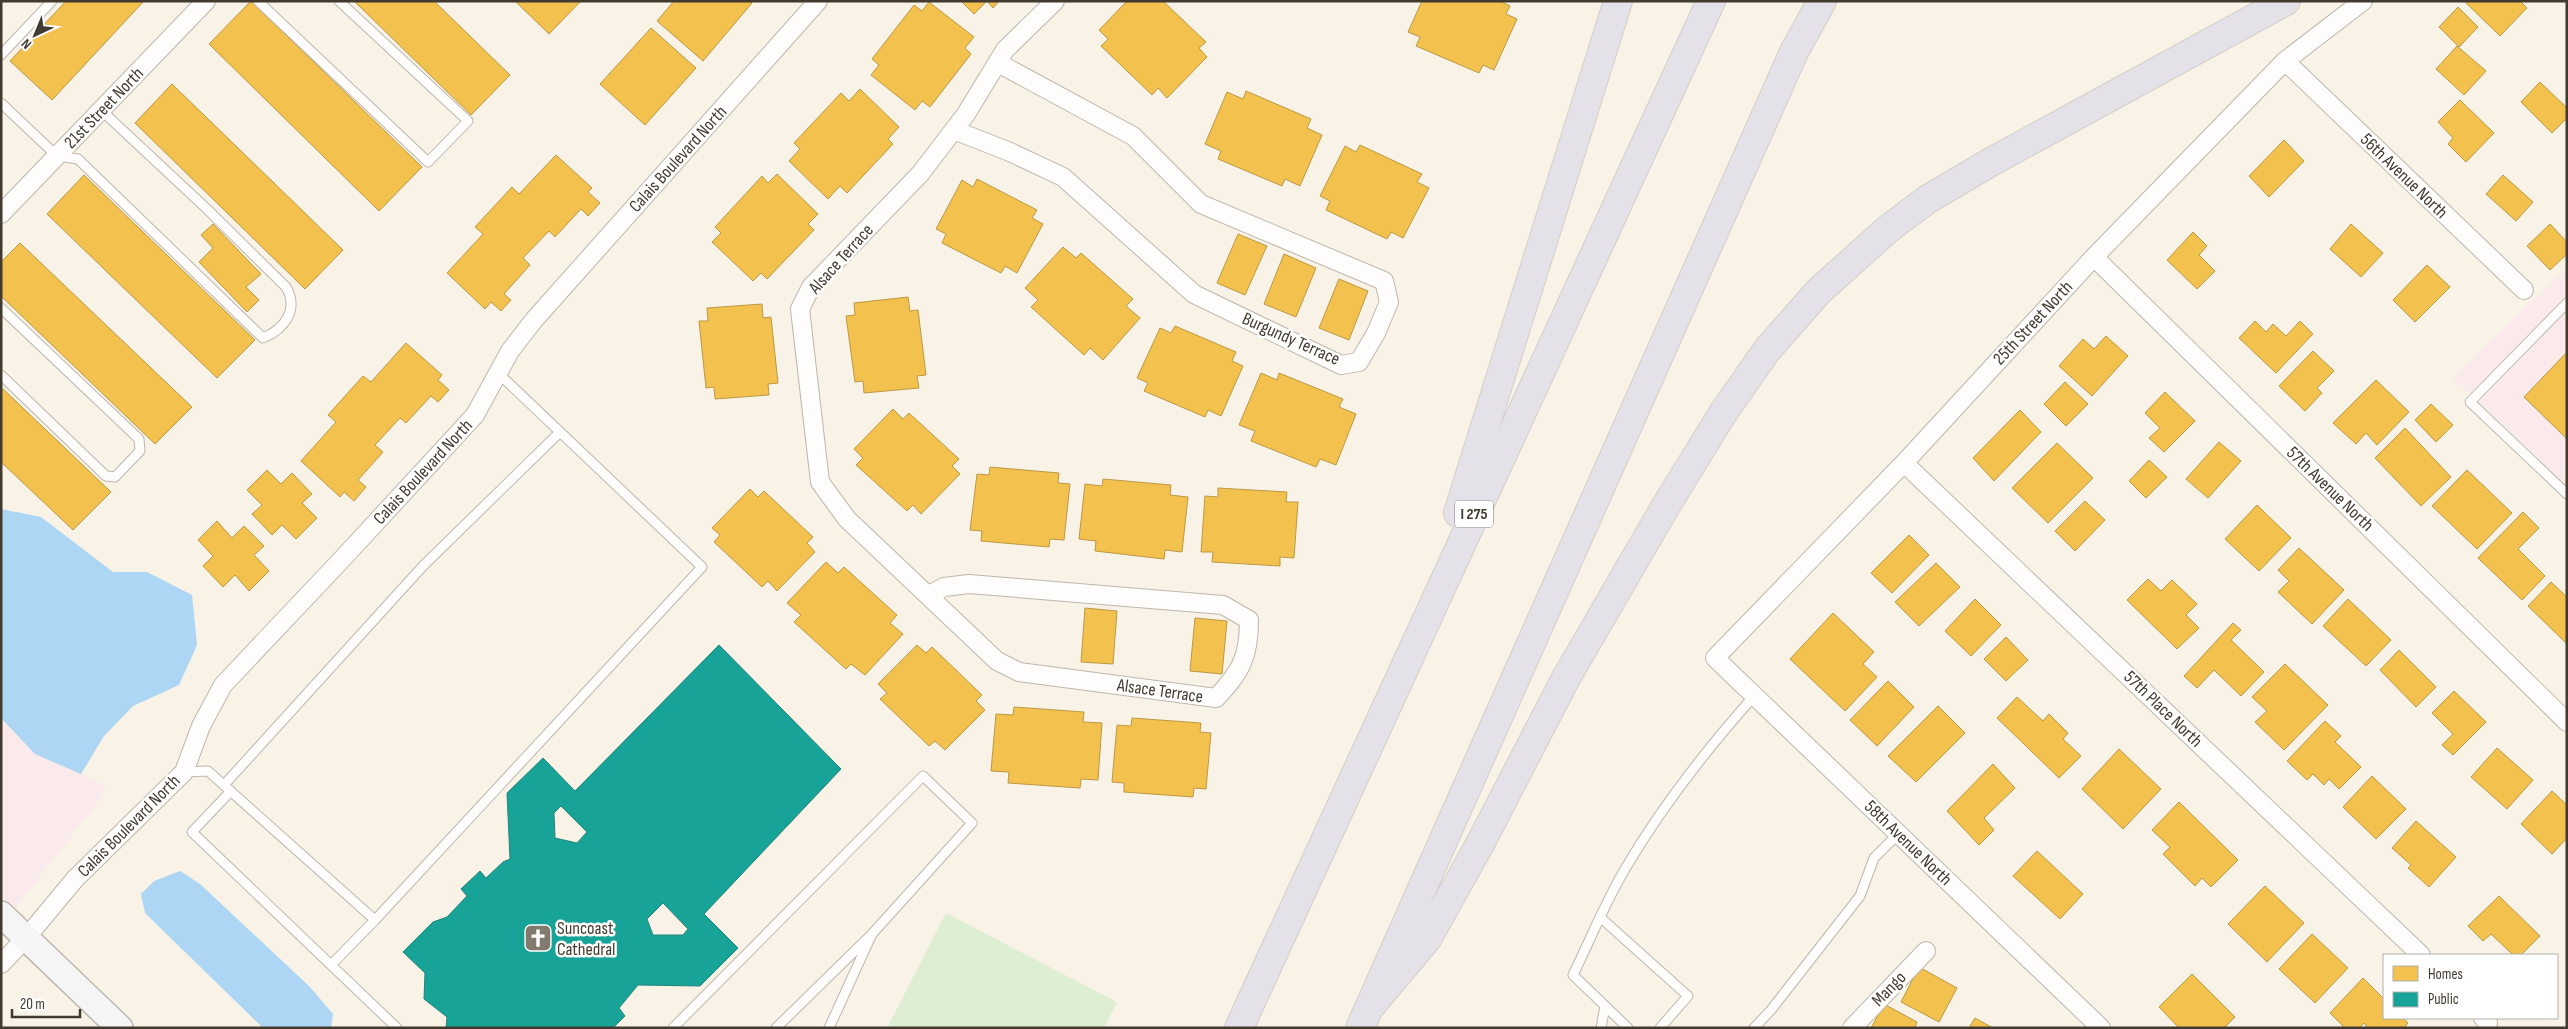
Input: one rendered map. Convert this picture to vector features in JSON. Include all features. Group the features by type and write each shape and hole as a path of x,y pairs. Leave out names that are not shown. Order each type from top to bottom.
{"highway":[{"path":"1404,666 1469,480 1618,1"},
{"name":"I 275","path":"1239,1028 1711,1"},
{"path":"1364,1018 1794,52 1822,1"},
{"path":"1364,1018 1427,939 1480,844 1566,678 1723,412 1767,350 1819,291 1888,229 1928,200 1991,162 2286,1"}],"street":[{"name":"21st Street North","path":"1,214 206,1"},
{"name":"Calais Boulevard North","path":"1,964 26,938 75,879 184,772 201,726 223,684 475,415 510,351 540,313 818,1"},
{"name":"Alsace Terrace","path":"929,595 944,587 969,584 1223,606 1249,620 1249,643 1237,676 1216,698 1019,672 997,661 848,519 820,482 800,309 811,287 920,174 954,130 1005,50 1055,1"},
{"name":"25th Street North","path":"1715,658 1904,463 2094,257 2285,61 2364,1"},
{"name":"56th Avenue North","path":"2285,61 2524,290"},
{"name":"Burgundy Terrace","path":"954,130 1010,152 1062,177 1194,294 1341,365 1359,362 1376,333 1389,302 1384,281 1201,204 1133,136 998,63"},
{"name":"57th Avenue North","path":"2094,257 2567,722"},
{"name":"57th Place North","path":"1904,463 2420,954"},
{"name":"58th Avenue North","path":"1715,658 2101,1028"},
{"path":"1,914 120,1028"},
{"name":"Mango","path":"1852,1028 1926,951"}],"lane":[{"path":"1,54 52,1"},
{"path":"258,1 428,162 468,122 339,1"},
{"path":"1,103 57,156 78,159 263,338 280,327 293,306 292,297 286,287 207,209 101,110"},
{"path":"2567,304 2470,402 2567,494"},
{"path":"1,308 139,439 140,451 115,477 106,476 1,375"},
{"path":"331,964 375,920 702,567 497,372"},
{"path":"397,1028 192,832 227,788 423,566 560,432"},
{"path":"1628,1028 1573,975 1624,870 1673,794 1710,746 1754,696"},
{"path":"184,772 208,771 375,920"},
{"path":"673,1028 923,776 972,823 872,934 776,1028"},
{"path":"1754,1028 1771,1010 1860,896 1874,858 1898,834"},
{"path":"1601,918 1688,996 1660,1028"},
{"path":"830,1028 872,934"},
{"path":"1602,1028 1606,1006"}],"shaded area":[{"path":"2567,269 2567,485 2452,377"},
{"path":"1,718 35,754 96,780 107,790 15,909 1,895"}],"green space":[{"path":"946,913 1117,1002 1104,1028 887,1028"}],"water":[{"path":"1,509 41,517 113,572 147,572 192,595 197,645 179,685 133,706 104,736 81,774 35,754 1,718"},
{"path":"180,871 200,884 310,987 333,1014 331,1028 263,1028 145,913 141,894 154,881"}],"building: Homes":[{"path":"66,1 144,1 52,100 10,61"},
{"path":"251,1 422,167 379,211 209,44"},
{"path":"354,1 434,1 510,75 471,115"},
{"path":"515,1 581,1 549,34"},
{"path":"674,1 750,1 752,3 703,61 657,21"},
{"path":"961,1 987,1 974,14"},
{"path":"987,1 999,1 993,8"},
{"path":"1127,1 1163,1 1206,42 1199,48 1207,57 1167,98 1158,88 1152,95 1101,46 1108,39 1099,30"},
{"path":"1422,1 1500,1 1510,6 1506,14 1517,19 1494,70 1483,65 1479,73 1416,46 1420,37 1408,32"},
{"path":"2464,1 2520,1 2527,8 2500,36"},
{"path":"929,2 974,37 965,48 971,54 930,107 922,101 915,110 871,75 879,65 872,59 914,5 922,11"},
{"path":"2458,7 2478,27 2459,47 2439,27"},
{"path":"651,28 696,68 645,125 600,84"},
{"path":"2457,46 2486,71 2464,95 2436,69"},
{"path":"2540,82 2567,108 2567,118 2552,133 2521,102"},
{"path":"172,84 343,250 305,289 135,123"},
{"path":"860,89 899,127 888,139 893,144 847,193 840,186 828,199 789,161 800,149 794,143 841,93 849,101"},
{"path":"1246,91 1311,119 1307,128 1322,135 1300,186 1285,179 1282,186 1218,159 1221,151 1205,144 1227,92 1243,99"},
{"path":"2460,100 2494,133 2466,162 2448,144 2453,138 2438,122"},
{"path":"2284,140 2304,161 2269,197 2249,176"},
{"path":"1360,145 1422,174 1417,182 1429,188 1403,238 1391,232 1387,239 1326,210 1330,201 1320,196 1345,146 1356,152"},
{"path":"556,155 592,188 588,192 600,203 588,216 581,209 555,237 549,231 523,258 530,265 504,294 511,300 501,311 491,302 485,309 447,273 483,234 475,227 512,187 519,194"},
{"path":"777,174 818,214 808,224 814,230 767,279 761,273 753,281 712,242 721,233 715,227 762,176 768,183"},
{"path":"84,175 255,340 217,378 47,214"},
{"path":"2503,175 2533,202 2516,221 2486,194"},
{"path":"977,179 1037,210 1032,218 1043,224 1017,273 1005,266 1001,273 942,243 946,234 936,229 962,180 973,187"},
{"path":"213,224 261,274 246,287 259,300 247,312 199,262 213,248 201,235"},
{"path":"2351,224 2383,253 2361,277 2330,249"},
{"path":"2550,224 2567,242 2567,254 2550,270 2527,246"},
{"path":"2193,232 2207,246 2199,255 2215,271 2197,289 2167,260"},
{"path":"1238,234 1267,246 1245,295 1217,283"},
{"path":"20,243 192,407 155,444 1,296 1,262"},
{"path":"1063,247 1076,258 1081,253 1133,299 1126,306 1140,318 1103,360 1090,348 1084,355 1031,307 1038,300 1025,288"},
{"path":"1284,254 1316,268 1296,317 1264,304"},
{"path":"2427,265 2450,287 2415,322 2393,300"},
{"path":"1339,279 1368,291 1349,340 1319,328"},
{"path":"908,297 910,311 918,310 926,375 917,376 919,388 864,393 863,381 855,382 846,316 855,315 854,303"},
{"path":"762,304 763,318 771,317 778,383 768,384 769,395 715,399 714,387 706,388 699,321 708,321 707,308"},
{"path":"2255,321 2266,332 2273,324 2286,336 2300,321 2313,334 2276,373 2239,338"},
{"path":"1175,326 1236,352 1232,361 1243,366 1221,416 1208,410 1205,417 1144,391 1148,383 1137,378 1160,328 1171,333"},
{"path":"2106,336 2128,356 2092,396 2059,366 2083,339 2094,349"},
{"path":"406,343 442,375 438,380 449,390 438,402 431,396 406,423 400,418 375,445 383,452 358,480 366,487 354,501 344,492 340,497 301,461 336,422 328,415 363,376 371,382"},
{"path":"2313,351 2334,371 2317,388 2322,393 2305,411 2279,386"},
{"path":"2567,352 2567,439 2524,397"},
{"path":"1261,373 1277,380 1279,373 1343,399 1339,407 1356,414 1336,465 1320,459 1316,467 1251,441 1255,431 1239,425"},
{"path":"2376,380 2409,412 2377,445 2366,433 2356,444 2333,423"},
{"path":"2065,382 2088,404 2066,426 2044,404"},
{"path":"1,387 111,492 73,530 1,462"},
{"path":"2165,392 2195,421 2164,452 2149,438 2160,428 2145,413"},
{"path":"2431,404 2453,425 2436,442 2415,420"},
{"path":"893,409 903,419 909,413 959,459 952,466 960,474 921,514 913,505 907,511 856,465 863,458 854,449"},
{"path":"2020,410 2041,432 1994,481 1973,458"},
{"path":"2405,428 2451,477 2421,506 2375,458"},
{"path":"2219,442 2241,461 2208,498 2186,479"},
{"path":"2057,443 2093,478 2048,523 2012,488"},
{"path":"2149,460 2167,477 2146,498 2129,481"},
{"path":"990,467 1059,473 1058,483 1070,484 1064,540 1050,539 1049,547 981,541 982,531 970,530 977,474 989,475"},
{"path":"267,470 281,484 292,473 312,494 302,503 317,518 296,539 282,525 272,535 252,514 262,505 247,490"},
{"path":"2467,470 2512,513 2477,549 2432,506"},
{"path":"1103,479 1171,485 1170,495 1188,497 1182,552 1165,550 1164,559 1095,551 1096,541 1079,539 1085,484 1102,486"},
{"path":"1218,488 1287,492 1286,502 1298,502 1294,558 1280,557 1280,566 1212,562 1213,552 1201,552 1205,496 1218,497"},
{"path":"750,489 758,497 764,491 813,537 807,543 815,552 777,591 768,581 762,587 714,542 720,535 712,528"},
{"path":"2085,501 2105,520 2075,551 2055,531"},
{"path":"2257,505 2291,538 2259,571 2225,539"},
{"path":"2523,512 2539,528 2518,549 2545,576 2522,600 2478,558"},
{"path":"217,521 232,538 244,526 264,546 254,555 269,571 249,591 235,575 223,587 203,566 213,556 198,540"},
{"path":"1909,535 1929,555 1892,593 1871,573"},
{"path":"2299,548 2344,590 2312,624 2278,592 2289,581 2278,570"},
{"path":"826,562 838,573 844,567 897,615 890,623 903,634 865,675 851,664 846,669 794,622 801,615 787,603"},
{"path":"1936,563 1960,587 1919,626 1895,602"},
{"path":"2148,579 2161,591 2172,580 2197,604 2186,615 2199,628 2177,649 2127,600"},
{"path":"2551,582 2567,597 2567,644 2528,606"},
{"path":"1975,599 2001,625 1971,656 1945,631"},
{"path":"2348,599 2391,640 2366,666 2323,626"},
{"path":"1085,608 1117,611 1113,664 1081,662"},
{"path":"1833,613 1874,652 1863,664 1877,677 1845,711 1790,659"},
{"path":"1195,618 1227,621 1222,674 1190,671"},
{"path":"2233,623 2241,630 2231,640 2264,672 2241,696 2214,670 2197,688 2184,676"},
{"path":"2006,637 2028,660 2006,681 1984,659"},
{"path":"917,645 926,653 932,647 982,695 976,701 985,710 945,750 935,741 929,746 880,699 887,693 878,684"},
{"path":"2399,650 2436,687 2416,707 2380,670"},
{"path":"2285,664 2328,705 2284,750 2255,722 2267,711 2252,697"},
{"path":"1888,681 1914,707 1877,746 1850,720"},
{"path":"2454,691 2486,722 2453,755 2442,745 2453,734 2432,713"},
{"path":"2017,697 2043,721 2049,714 2068,733 2063,739 2081,756 2059,778 1997,718"},
{"path":"1938,706 1965,733 1916,782 1888,756"},
{"path":"1014,707 1084,712 1083,722 1102,723 1098,780 1081,779 1080,788 1008,783 1009,772 991,771 996,714 1013,715"},
{"path":"1132,718 1201,723 1200,732 1211,733 1206,789 1194,788 1193,797 1124,792 1124,783 1112,782 1117,725 1131,726"},
{"path":"2325,721 2341,736 2335,742 2361,767 2339,789 2329,779 2324,785 2313,774 2307,780 2287,761"},
{"path":"2497,748 2533,780 2507,809 2471,777"},
{"path":"2119,749 2161,789 2123,829 2082,789"},
{"path":"1993,764 2015,788 1984,818 1994,830 1979,845 1947,811"},
{"path":"2372,776 2406,809 2376,839 2343,807"},
{"path":"2552,791 2567,805 2567,838 2552,854 2521,824"},
{"path":"2179,802 2238,860 2211,887 2202,878 2195,886 2163,854 2170,847 2152,830"},
{"path":"2416,821 2456,857 2429,887 2408,868 2411,865 2392,848"},
{"path":"2037,851 2083,894 2060,919 2013,876"},
{"path":"2265,886 2304,923 2267,962 2228,924"},
{"path":"2499,896 2540,936 2522,954 2512,954 2491,934 2483,941 2468,926"},
{"path":"2312,934 2348,968 2315,1003 2279,969"},
{"path":"1919,967 1957,988 1939,1022 1901,1002"},
{"path":"2192,974 2235,1017 2224,1028 2179,1028 2159,1007"},
{"path":"2363,978 2383,998 2383,1019 2404,1019 2408,1023 2404,1028 2368,1028 2364,1023 2359,1028 2345,1028 2330,1013"},
{"path":"1884,1004 1917,1022 1915,1028 1871,1028"},
{"path":"1975,1018 1993,1028 1969,1028"}],"building: Public":[{"path":"719,645 841,769 704,914 738,948 700,986 638,985 619,1008 625,1016 613,1028 446,1028 447,1017 424,999 425,973 403,952 433,922 447,917 467,896 461,889 480,871 486,878 503,862 510,859 507,793 543,758 575,791","holes":["561,806 587,832 577,843 555,838 554,813","663,903 688,929 683,935 653,935 647,919"]}],"place":[{"name":"Suncoast Cathedral","path":"538,938"}]}
